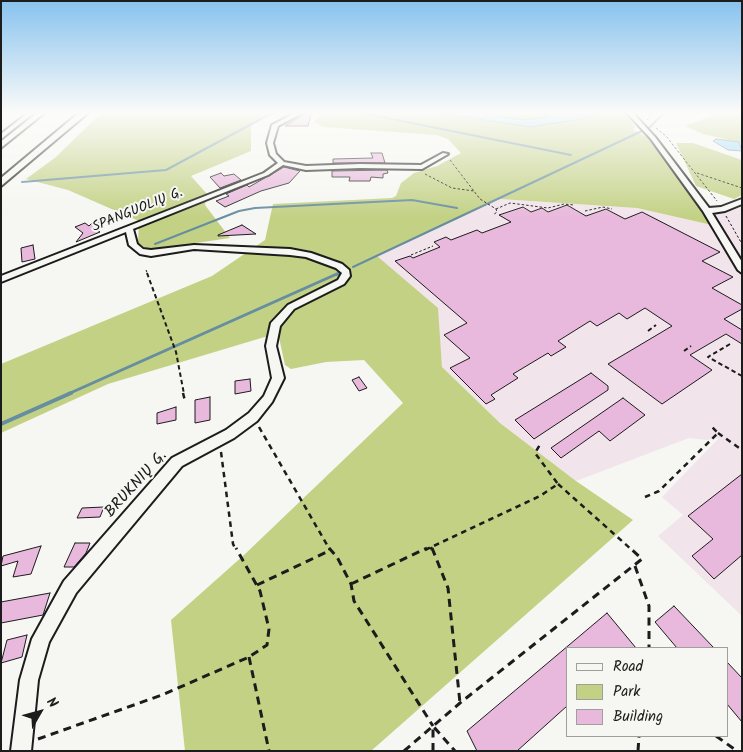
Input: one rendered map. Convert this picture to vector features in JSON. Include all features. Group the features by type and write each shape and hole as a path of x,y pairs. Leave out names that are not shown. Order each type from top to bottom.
{"main road":[{"path":"1,183 43,147"}],"street":[{"path":"271,147 273,155 282,164 306,168 360,166 422,167 445,154"},
{"path":"660,147 707,211 742,270"},
{"name":"SPANGUOLIŲ G.","path":"1,279 266,174 282,164"},
{"path":"707,211 722,209 742,201"},
{"name":"BRUKNIŲ G.","path":"21,748 29,680 41,639 70,587 166,473 187,455 219,440 253,417 268,399 278,378 271,346 275,325 291,307 341,282 346,272 339,266 308,255 290,252 194,247 151,253 140,251 132,245 129,228"}],"path":[{"path":"675,147 722,209 742,244"},
{"path":"445,154 485,203 496,209"},
{"path":"422,167 425,174 443,184 474,191"},
{"path":"695,172 742,188"},
{"path":"496,209 510,203 538,205 548,208 564,204 574,205"},
{"path":"585,211 603,207 612,208"},
{"path":"494,215 497,212 496,209"},
{"path":"411,255 433,246"},
{"path":"146,270 176,352 185,401"},
{"path":"648,331 656,325"},
{"path":"730,344 708,357 742,376"},
{"path":"684,351 691,346"},
{"path":"253,417 325,544 337,557 350,584 354,602 433,726 455,751"},
{"path":"711,426 742,450"},
{"path":"645,497 659,491 718,433"},
{"path":"21,748 162,695 249,657 267,645 270,629 257,585 233,544 219,440"},
{"path":"404,751 460,703 642,559 558,484 536,454 541,443"},
{"path":"350,584 540,496 558,484"},
{"path":"431,546 448,588 460,703"},
{"path":"257,585 331,550"},
{"path":"635,566 649,606 649,647"},
{"path":"249,657 269,751"},
{"path":"432,751 433,726"},
{"path":"638,751 639,737"},
{"path":"717,737 737,751"}],"shaded area":[{"path":"500,199 637,208 715,226 707,211 742,201 742,616 658,536 683,515 662,497 719,438 707,440 689,438 576,481 500,423 442,367 437,308 377,256"}],"green space":[{"path":"66,147 251,147 251,151 191,176 207,194 205,205 230,238 149,250 138,243 139,221 68,190 26,179"},
{"path":"456,147 656,147 707,211 716,226 637,208 500,199 377,256 438,308 442,367 500,423 576,481 633,520 371,751 185,751 171,620 244,555 403,403 364,360 326,362 291,369 285,365 278,333 108,384 1,433 1,364 212,276 265,240 273,204 392,198 396,196 401,183 414,173 437,166 461,153"},
{"path":"678,147 705,147 742,160 742,195 734,199 696,186"}],"water":[{"path":"723,147 741,147 742,151 728,150"}],"building":[{"path":"371,153 382,153 385,163 333,163 333,159 373,158"},
{"path":"284,167 300,171 289,183 261,191 225,207 216,201 229,196 226,194 247,185 249,187"},
{"path":"387,170 388,173 383,174 383,178 371,177 370,181 349,181 350,177 332,177 332,171"},
{"path":"221,173 224,176 234,174 241,180 220,188 210,177"},
{"path":"567,205 586,216 606,209 625,219 642,212 720,252 702,261 733,277 712,288 742,305 742,309 724,319 742,330 742,344 726,334 690,355 712,370 662,404 608,364 672,326 645,308 627,319 619,313 597,326 590,321 558,341 566,347 551,356 548,353 513,374 518,378 491,395 495,399 486,404 450,368 470,358 444,335 467,323 395,261 410,256 413,258 440,247 434,242 446,237 451,240 477,230 482,233 511,222 499,215 523,207 531,212 542,208 548,212"},
{"path":"93,222 103,222 97,230 100,232 76,242 83,233 75,227 85,223 89,226"},
{"path":"242,225 256,234 218,236 218,235"},
{"path":"33,245 35,259 22,262 21,248"},
{"path":"591,373 608,386 608,390 534,439 515,420"},
{"path":"359,377 367,388 359,391 352,380"},
{"path":"250,379 251,391 235,394 235,381"},
{"path":"210,397 210,420 195,423 195,400"},
{"path":"623,398 645,415 610,441 599,431 561,458 551,448"},
{"path":"176,407 176,420 157,424 157,413"},
{"path":"742,474 742,555 714,579 692,556 713,539 688,516"},
{"path":"104,507 100,517 77,518 82,508"},
{"path":"75,543 90,543 86,553 74,567 64,567"},
{"path":"41,546 31,574 13,577 18,561 1,566 3,556"},
{"path":"50,593 43,615 1,623 1,602"},
{"path":"674,606 713,647 676,647 655,622"},
{"path":"607,613 635,647 567,647"},
{"path":"27,635 22,657 1,663 7,640"},
{"path":"566,648 566,707 517,751 477,751 467,731"},
{"path":"728,663 742,678 742,722 728,705"}],"waterway":[{"path":"22,182 166,170 209,147"},
{"path":"532,147 571,155"},
{"path":"353,267 608,147"},
{"path":"155,244 239,211 255,208 412,200 457,208"},
{"path":"68,394 339,273"},
{"path":"336,275 340,273"},
{"path":"1,424 71,393"}]}
